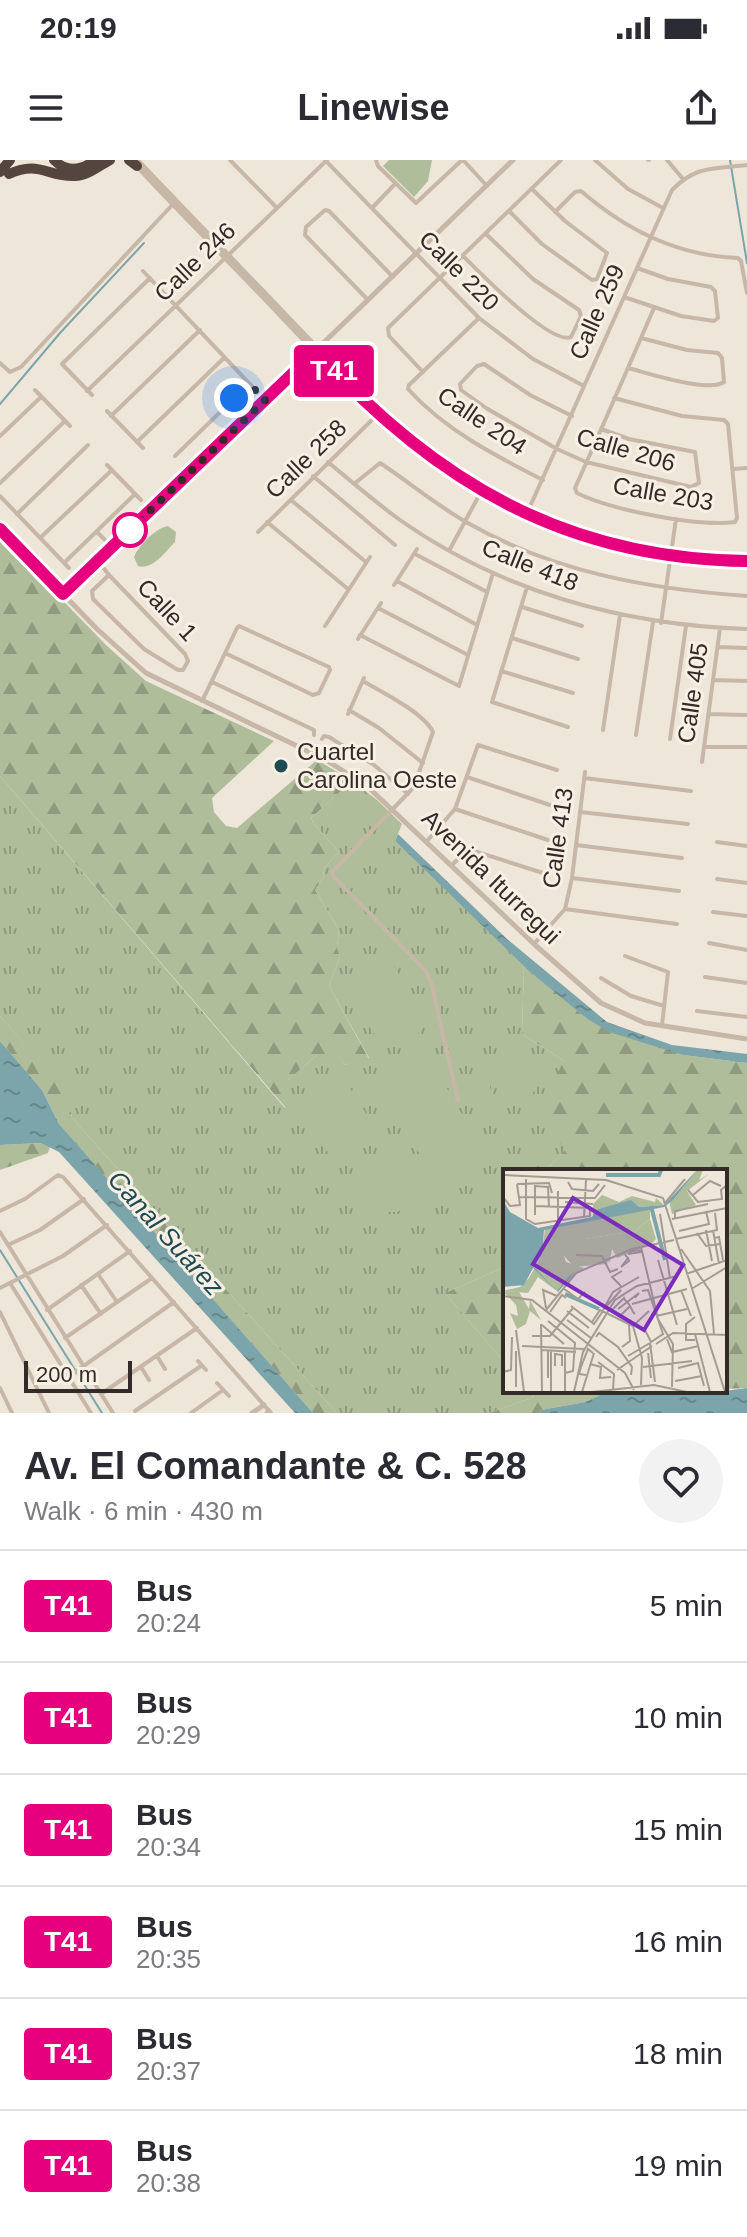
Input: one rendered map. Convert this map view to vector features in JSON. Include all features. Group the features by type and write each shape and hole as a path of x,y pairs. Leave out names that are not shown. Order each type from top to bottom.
{"highway":[{"path":"0,184 10,160"},
{"path":"4,173 21,160"},
{"path":"54,160 65,168 76,169 95,160"},
{"path":"4,173 35,165 79,176 110,160"}],"street":[{"path":"230,160 277,208"},
{"name":"Calle 246","path":"87,391 326,160"},
{"name":"Calle 220","path":"326,160 479,318 533,359 584,386"},
{"path":"376,160 416,203 462,160 487,186"},
{"path":"63,594 513,160"},
{"path":"423,372 387,332 561,160"},
{"path":"595,160 628,189 663,208"},
{"path":"667,160 683,179 697,171 747,165"},
{"path":"723,160 724,167"},
{"path":"135,162 378,413 426,455 528,512 593,538 671,553 747,559"},
{"name":"Calle 259","path":"528,512 663,208 672,190 683,179"},
{"path":"372,208 396,184"},
{"path":"509,211 542,244 576,270 595,280 607,253 555,212 532,189"},
{"path":"555,212 578,190 618,221 650,238 715,257 738,258 747,293"},
{"path":"0,363 10,372 21,367 175,202"},
{"path":"368,300 305,235 306,227 325,210 393,277"},
{"path":"463,256 501,295 562,338 571,337 580,312 533,279 486,234"},
{"path":"624,297 654,308 703,319 714,321 718,318 715,291 711,287 668,279 637,268"},
{"path":"143,271 265,400"},
{"path":"92,395 62,364 150,278"},
{"path":"586,462 654,308"},
{"name":"Calle 204","path":"479,318 408,389 437,418 478,445 543,480"},
{"path":"111,416 200,330"},
{"path":"628,368 688,383 723,384 722,358 718,353 687,350 641,338"},
{"path":"137,442 224,358"},
{"name":"Calle 206","path":"572,416 530,395 484,364 477,366 460,384 465,393 557,449 586,462 691,487 697,485 695,452 629,439 600,429"},
{"path":"175,456 249,384"},
{"path":"35,390 70,426"},
{"path":"0,436 41,397"},
{"path":"614,398 682,416 724,420 728,424 733,469 747,468"},
{"path":"107,411 143,448"},
{"name":"Calle 258","path":"258,532 378,413"},
{"path":"0,483 65,421"},
{"path":"17,514 88,445"},
{"name":"Calle 418","path":"328,462 402,521 449,550 527,587 575,604 653,622 747,629"},
{"name":"Calle 203","path":"586,462 575,488 584,497 676,519 735,522 733,469"},
{"path":"354,484 380,463 465,521 506,542 555,561 618,580 666,589 747,596"},
{"path":"107,465 141,500"},
{"path":"40,538 112,470"},
{"path":"313,476 395,545"},
{"path":"449,550 482,489"},
{"path":"0,496 67,566 135,494"},
{"path":"291,499 368,560 325,626"},
{"path":"661,623 676,519"},
{"path":"267,522 348,589"},
{"name":"Avenida Iturregui","path":"0,529 135,665 158,680 326,760 368,787 601,1003 630,1018 662,1027 747,1039"},
{"path":"97,531 112,547"},
{"path":"477,625 396,583 416,552 487,593"},
{"name":"Calle 1","path":"98,561 185,654 188,661 183,670 144,649 93,599 92,591 109,575"},
{"path":"468,655 380,606 359,637 459,686 493,573"},
{"path":"527,587 492,702 568,727"},
{"path":"522,607 582,626"},
{"path":"603,730 620,615"},
{"path":"636,735 653,622"},
{"path":"202,701 225,653 239,626 330,670 316,695 225,653"},
{"path":"670,739 686,626"},
{"name":"Calle 405","path":"702,762 720,628"},
{"path":"512,638 578,659"},
{"path":"718,647 747,648"},
{"path":"501,671 573,693"},
{"path":"423,763 379,728 348,712 363,680 407,708 433,730 423,763 414,787 333,871 333,876 425,970 431,982 458,1100"},
{"path":"713,680 747,681"},
{"path":"212,682 314,730 314,735"},
{"path":"708,714 747,715"},
{"path":"322,739 329,737 363,758 408,794"},
{"path":"427,841 455,809 477,746 557,770"},
{"path":"704,747 747,747"},
{"name":"Calle 413","path":"534,944 565,909 585,775 691,791"},
{"path":"467,777 553,806"},
{"path":"455,809 548,840"},
{"path":"580,812 688,824"},
{"path":"717,842 747,846"},
{"path":"576,845 682,858"},
{"path":"452,865 471,850 543,873"},
{"path":"572,878 679,891"},
{"path":"717,879 747,883"},
{"path":"565,909 677,924"},
{"path":"713,912 747,916"},
{"path":"709,943 747,950"},
{"path":"625,956 668,972 662,1027"},
{"path":"705,977 747,983"},
{"path":"601,978 631,996 664,1006"},
{"path":"697,1011 747,1017"},
{"path":"0,1211 25,1199 58,1175 63,1177 269,1412"},
{"path":"8,1245 40,1230 84,1199"},
{"path":"0,1288 63,1256 107,1225"},
{"path":"0,1232 113,1413"},
{"path":"47,1310 130,1251"},
{"path":"98,1274 117,1302"},
{"path":"65,1338 152,1277"},
{"path":"10,1283 91,1413"},
{"path":"81,1285 101,1314"},
{"path":"68,1377 174,1302"},
{"path":"0,1312 49,1413"},
{"path":"101,1394 197,1328"},
{"path":"157,1356 165,1369"},
{"path":"130,1403 136,1412 199,1363 206,1370"},
{"path":"141,1367 149,1380"},
{"path":"217,1383 229,1396"},
{"path":"0,1388 12,1413"},
{"path":"191,1413 223,1390"},
{"path":"252,1413 264,1405"}],"green space":[{"path":"389,160 432,160 428,181 414,197 383,166"},
{"path":"168,526 176,532 175,542 154,563 138,566 134,557 140,547 153,534"},
{"path":"3,539 106,645 146,681 274,741 212,798 214,812 226,826 237,828 317,760 346,777 341,791 311,818 339,852 323,869 324,876 315,890 339,930 337,948 340,956 329,986 369,1059 345,1065 337,1054 324,1062 317,1055 288,1080 291,1085 286,1108 0,776 0,542"},
{"path":"0,776 285,1108 288,1080 317,1055 337,1053 345,1065 369,1058 329,986 340,956 337,948 339,930 315,890 324,876 323,869 339,852 311,818 341,791 346,777 376,799 402,824 395,841 524,965 522,1034 564,1061 565,1150 547,1169 503,1169 503,1266 445,1293 503,1361 503,1393 531,1393 534,1397 489,1413 337,1413 72,1118 66,1091 0,1016"},
{"path":"341,791 370,817 347,842 318,812"},
{"path":"370,958 383,959 394,966 427,1023 421,1024 415,1039 407,1045 387,1045 378,1038 348,987 353,970"},
{"path":"524,965 586,1018 683,1055 747,1063 747,1388 727,1389 727,1169 547,1169 565,1150 538,1109 564,1061 522,1034"},
{"path":"0,1016 67,1091 72,1118 337,1413 313,1413 81,1150 59,1124 42,1090 0,1041"},
{"path":"510,1060 540,1084 527,1100 497,1076"},
{"path":"399,1061 420,1063 433,1069 443,1080 452,1099 408,1127 402,1126 374,1083 382,1072"},
{"path":"486,1071 495,1106 477,1111 468,1076"},
{"path":"346,1082 374,1126 373,1132 333,1156 316,1138 310,1114 320,1095"},
{"path":"456,1108 473,1128 478,1154 469,1170 440,1185 411,1141 412,1135"},
{"path":"41,1143 50,1147 48,1153 0,1170 0,1145"},
{"path":"397,1145 403,1146 430,1190 410,1207 385,1212 370,1203 354,1175"},
{"path":"503,1266 503,1361 445,1293"},
{"path":"531,1393 605,1393 585,1402 541,1410 539,1413 489,1413 534,1397"}],"water":[{"path":"398,834 507,939 607,1022 672,1045 747,1054 747,1063 683,1055 609,1032 586,1018 528,970 395,841"},
{"name":"Canal Suárez","path":"0,1041 42,1090 59,1124 313,1413 295,1413 59,1152 41,1143 0,1145"},
{"path":"747,1388 747,1413 539,1413 541,1410 585,1402 605,1393"}],"waterway":[{"path":"730,160 747,263"},
{"path":"0,404 60,333 144,243"},
{"path":"0,1250 102,1413"}],"bus line":[{"name":"T41","path":"0,529 63,594 316,351 377,415 413,446 472,486 527,514 630,548 705,559 747,561"}],"place":[{"name":"Cuartel Carolina Oeste","path":"281,766"}],"route":[{"path":"130,530 265,400 249,384 234,398"}]}
